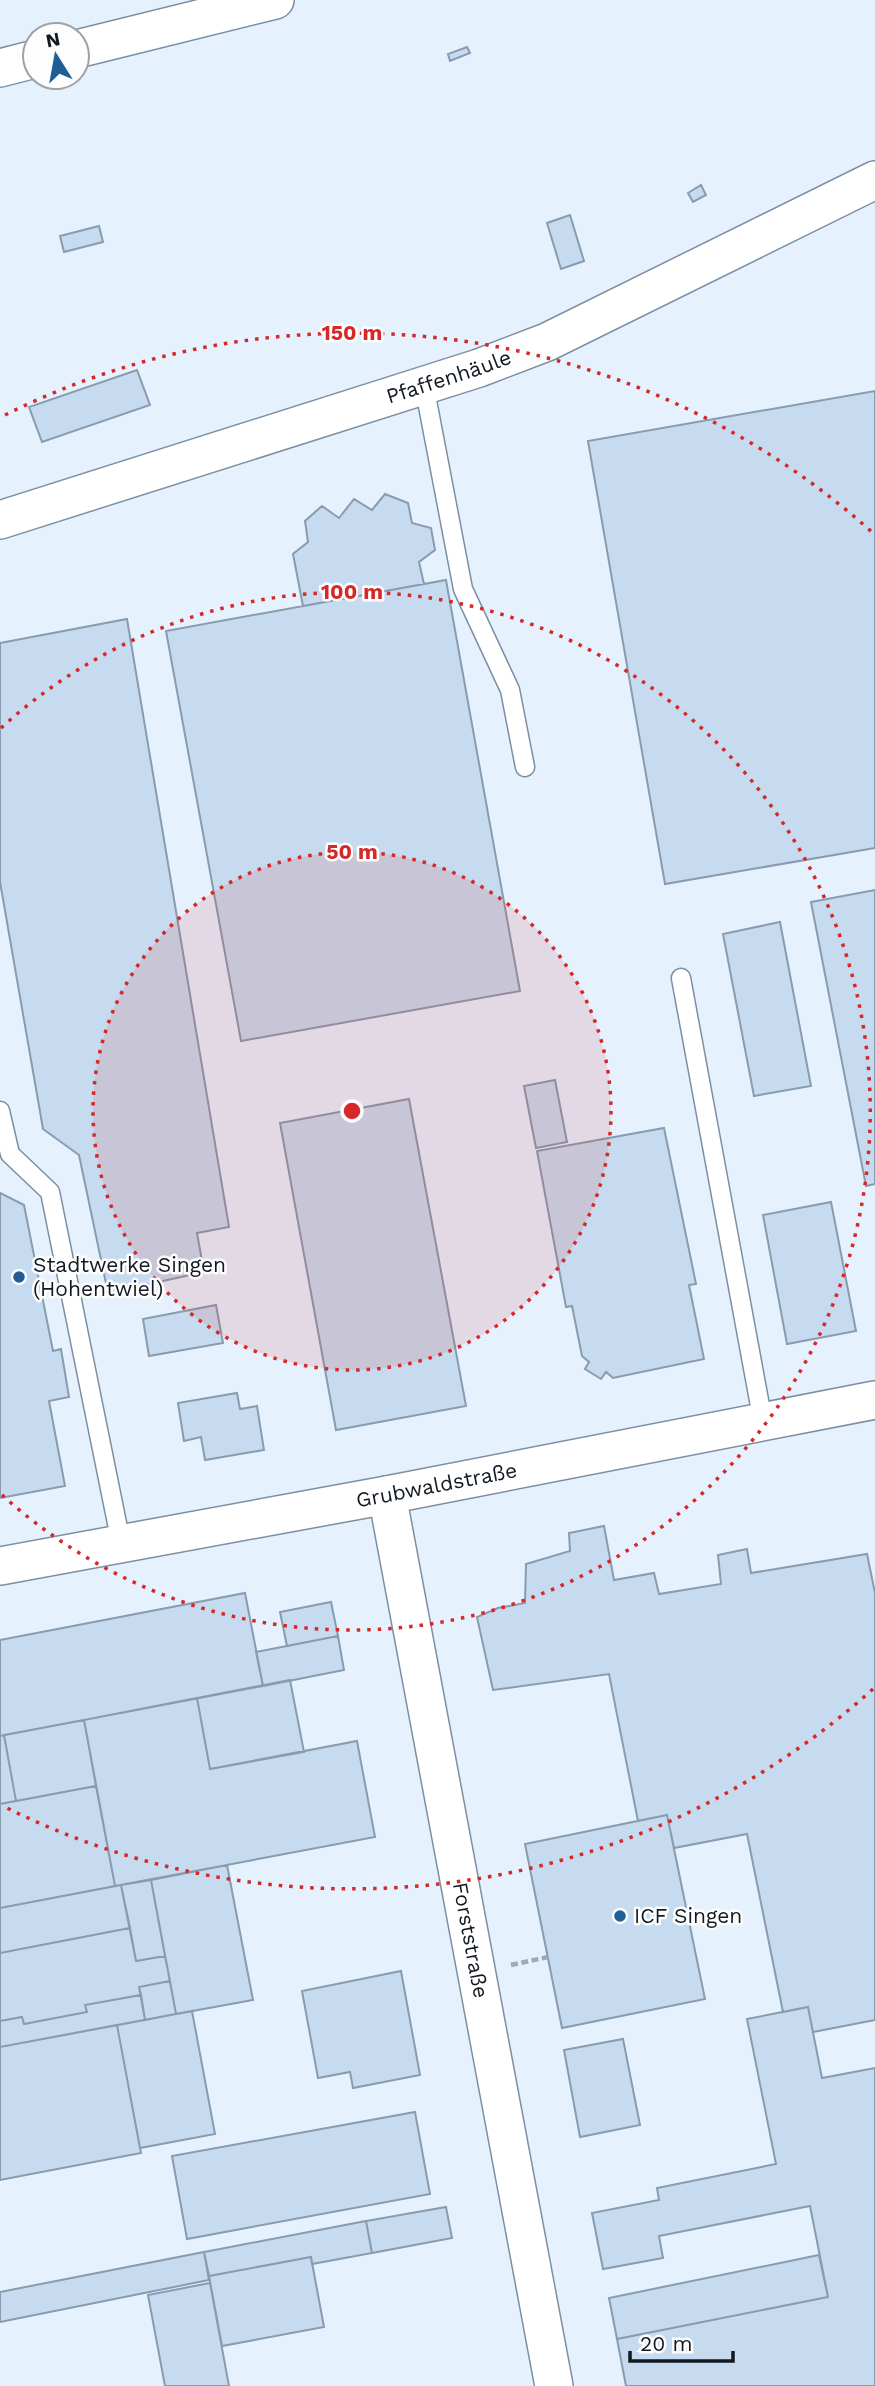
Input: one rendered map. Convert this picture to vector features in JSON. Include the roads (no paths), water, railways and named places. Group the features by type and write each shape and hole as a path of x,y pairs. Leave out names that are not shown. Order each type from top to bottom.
{"street":[{"path":"91,46 275,0"},
{"path":"0,68 21,63"},
{"name":"Pfaffenhäule","path":"0,520 424,386 547,342 875,180"},
{"name":"Grubwaldstraße","path":"0,1566 387,1495 875,1400"},
{"name":"Forststraße","path":"387,1495 554,2386"}],"lane":[{"path":"424,386 463,589 510,690 525,767"},
{"path":"681,978 763,1422"},
{"path":"0,1111 10,1154 50,1192 121,1543"}],"place":[{"name":"Stadtwerke Singen (Hohentwiel)","path":"19,1277"},
{"name":"ICF Singen","path":"620,1916"}]}
